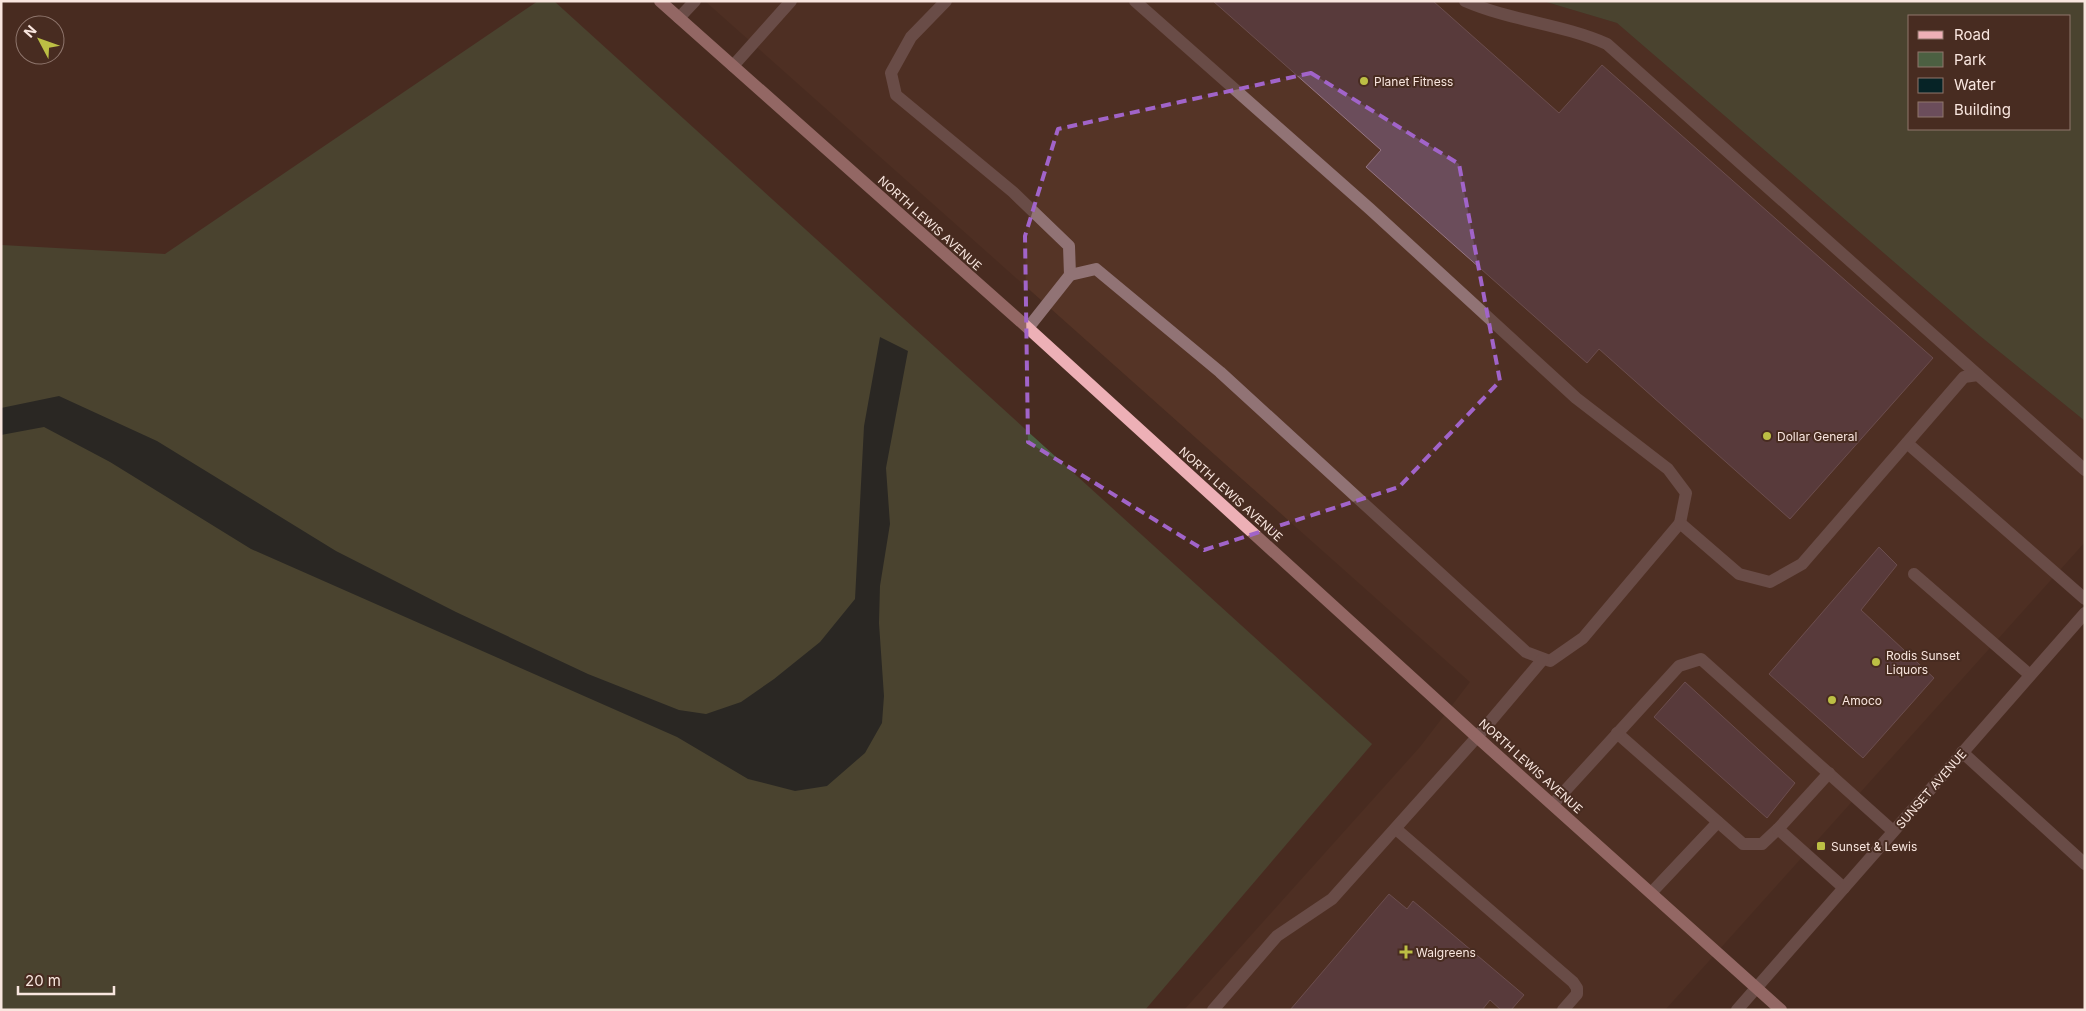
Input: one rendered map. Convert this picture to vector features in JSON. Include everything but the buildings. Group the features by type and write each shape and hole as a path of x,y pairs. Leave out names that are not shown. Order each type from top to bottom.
{"main road":[{"name":"NORTH LEWIS AVENUE","path":"660,1 1028,328 1477,737 1781,1010"}],"street":[{"path":"679,18 695,1"},
{"path":"733,66 791,1"},
{"path":"946,1 911,37 891,73 896,95 1013,192 1068,246 1070,275"},
{"path":"1028,328 1070,275 1096,269 1220,372 1526,652 1550,662 1583,638 1680,524 1686,493 1668,469 1576,398 1370,209 1135,1"},
{"path":"1465,1 1487,10 1589,36 1607,44 2085,470"},
{"path":"1680,524 1739,574 1770,582 1802,564 1964,377 1978,376"},
{"path":"1907,443 2085,599"},
{"path":"1914,574 2030,674"},
{"name":"SUNSET AVENUE","path":"1737,1010 2030,674 2083,619"},
{"path":"1213,1010 1277,936 1332,899 1477,737 1543,659"},
{"path":"1552,804 1679,666 1702,659 1893,831"},
{"path":"1617,733 1743,844 1762,844 1829,773"},
{"path":"1962,752 2085,864"},
{"path":"1651,893 1718,822"},
{"path":"1396,829 1573,982 1577,988 1577,994 1563,1010"},
{"path":"1778,829 1844,888"}],"highlighted area":[{"path":"1311,73 1459,164 1500,381 1399,487 1204,550 1028,442 1025,236 1058,129"}],"shaded area":[{"path":"705,1 1543,1 1617,23 1980,336 2085,421 2085,542 1665,1010 1184,1010 1420,747 1470,682"}],"green space":[{"path":"538,1 554,1 1372,744 1145,1010 1,1010 1,245 165,254"},
{"path":"1543,1 2085,1 2085,421 1980,336 1617,23"}],"water":[{"path":"880,337 908,351 886,468 890,524 880,586 879,623 884,696 882,723 865,753 827,786 795,791 748,779 677,737 251,549 110,462 44,427 1,435 1,408 59,396 157,441 336,551 456,612 588,674 679,710 706,714 741,702 774,679 820,642 855,599 864,426"}],"place":[{"name":"Planet Fitness","path":"1364,81"},
{"name":"Dollar General","path":"1767,436"},
{"name":"Rodis Sunset Liquors","path":"1876,662"},
{"name":"Amoco","path":"1832,700"},
{"name":"Sunset & Lewis","path":"1821,846"},
{"name":"Walgreens","path":"1406,952"}]}
